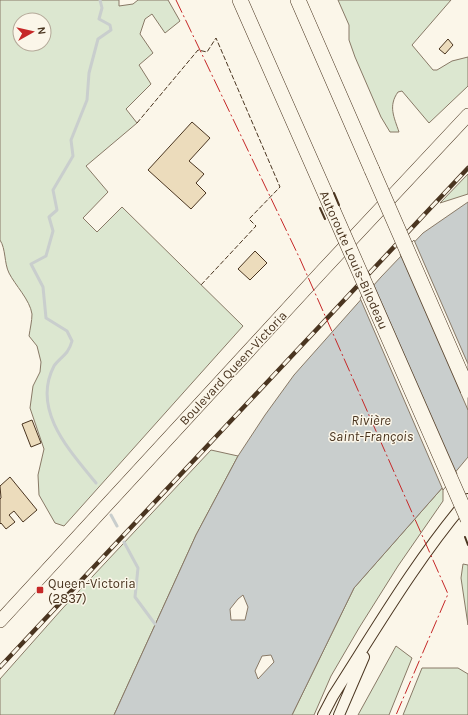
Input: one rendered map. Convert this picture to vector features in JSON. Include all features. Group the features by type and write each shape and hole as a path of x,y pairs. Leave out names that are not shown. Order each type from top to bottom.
{"highway":[{"name":"Autoroute Louis-Bilodeau","path":"240,0 468,519"},
{"path":"298,0 468,390"}],"main road":[{"name":"Boulevard Queen-Victoria","path":"0,621 323,270 468,115"}],"street":[{"path":"323,715 333,696 411,574 438,536 468,499"},
{"path":"339,715 374,633"}],"green space":[{"path":"0,0 119,0 119,6 133,4 138,0 168,0 180,21 165,33 152,14 145,19 140,34 153,53 139,65 151,84 126,109 137,123 86,166 108,192 83,218 97,232 122,207 243,326 64,526 55,523 39,495 38,475 44,449 30,408 33,386 40,372 41,362 37,346 29,336 32,317 31,309 9,273 0,240"},
{"path":"338,0 451,0 412,45 433,70 437,70 452,61 468,57 468,86 429,123 402,91 398,92 393,102 393,112 399,132 390,132 381,117 355,57 349,40 349,25"},
{"path":"468,174 468,194 440,203"},
{"path":"211,450 238,456 196,535 114,715 0,715 0,679 62,609"},
{"path":"443,487 443,501 398,566 359,628 331,676 314,715 292,715 354,588"},
{"path":"463,564 468,565 468,625 461,578"},
{"path":"396,646 412,658 389,715 358,715"},
{"path":"422,668 458,668 468,674 468,715 403,715"}],"water":[{"name":"Rivière Saint-François","path":"468,202 468,457 354,588 292,715 114,715 196,535 238,456 294,375 381,277 423,233","holes":["243,595 248,607 245,620 231,620 230,609","271,655 274,662 258,679 255,671 262,656"]}],"pier":[{"path":"414,240 468,364 468,410 400,254"},
{"path":"373,283 457,474 443,490 360,298"}],"building":[{"path":"448,39 453,45 445,54 439,49"},
{"path":"192,122 210,138 189,161 204,174 196,183 206,193 191,209 148,170"},
{"path":"255,251 267,263 250,280 238,269"},
{"path":"32,420 41,443 31,447 22,424"},
{"path":"10,477 37,510 23,522 14,511 9,515 15,522 6,529 1,523 0,524 0,486"}],"waterway":[{"path":"96,483 65,444 50,414 47,398 48,382 54,366 67,352 72,341 67,331 46,318 43,287 31,264 46,256 53,231 49,217 57,210 53,190 73,156 71,140 87,100 89,73 98,39 111,30 110,25 99,19 102,8 100,0"},
{"path":"111,515 117,526"},
{"path":"124,542 138,568 135,597 155,624"}],"railway":[{"path":"0,667 468,168"}],"fence":[{"path":"137,123 198,50 207,52 216,38 280,187 249,219 256,226 201,285"}],"wall":[{"path":"334,193 339,205"},
{"path":"320,208 325,219"},
{"path":"465,537 468,545"}],"power":[{"path":"176,0 300,259 448,594 396,715"}],"place":[{"name":"Queen-Victoria (2837)","path":"40,590"}]}
